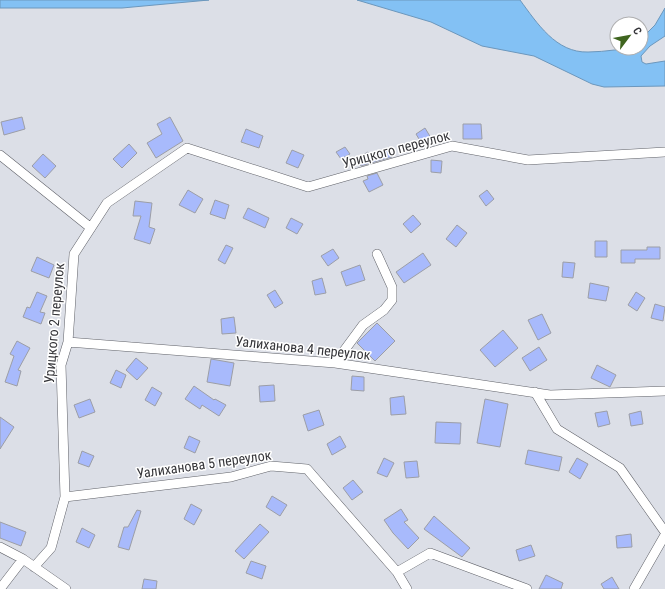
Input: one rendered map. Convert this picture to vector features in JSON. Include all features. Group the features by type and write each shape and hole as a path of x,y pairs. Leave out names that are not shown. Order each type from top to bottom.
{"street":[{"name":"Урицкого переулок","path":"187,148 308,187 452,146 528,160 665,152"},
{"name":"Урицкого 2 переулок","path":"34,567 51,548 65,497 61,365 68,342 74,254 107,203 187,148"},
{"path":"0,154 90,228"},
{"path":"335,363 363,325 384,310 392,300 392,286 377,254"},
{"name":"Уалиханова 4 переулок","path":"68,342 335,363 550,395 665,391"},
{"path":"535,392 557,429 620,468 665,534 634,589"},
{"name":"Уалиханова 5 переулок","path":"65,497 231,477 271,466 306,469 397,572 407,589"},
{"path":"0,547 23,559 66,589"},
{"path":"397,572 430,553 526,589"},
{"path":"0,589 23,559"}],"water":[{"path":"0,0 209,0 122,8 0,8"},
{"path":"357,0 520,0 548,35 566,48 588,52 609,50 609,56 641,56 642,62 646,64 665,61 665,86 604,87 592,84 534,56 482,46 431,22"},
{"path":"665,8 665,36 649,47 649,31 655,25"}],"building":[{"path":"22,117 25,129 4,135 1,122"},
{"path":"170,117 183,141 156,158 147,143 162,134 157,124"},
{"path":"463,124 481,124 482,139 463,139"},
{"path":"425,128 431,138 422,144 416,134"},
{"path":"246,129 263,136 259,148 241,142"},
{"path":"129,144 137,153 122,168 113,159"},
{"path":"345,147 350,154 341,159 336,152"},
{"path":"388,149 392,157 361,166 357,158 368,152 370,156"},
{"path":"292,150 304,155 298,168 286,163"},
{"path":"43,154 56,166 45,178 32,166"},
{"path":"431,160 442,161 441,173 431,172"},
{"path":"377,173 383,185 369,192 363,181 368,179 367,176"},
{"path":"188,190 203,199 195,213 179,205"},
{"path":"487,190 494,199 486,206 479,196"},
{"path":"215,200 229,205 225,219 210,214"},
{"path":"135,201 152,203 149,227 155,229 150,244 134,239 141,216 133,216"},
{"path":"248,208 269,218 265,228 243,218"},
{"path":"413,215 421,224 411,233 403,224"},
{"path":"291,218 303,224 297,234 286,228"},
{"path":"457,225 467,233 456,247 446,239"},
{"path":"595,241 607,241 607,257 595,257"},
{"path":"226,245 233,248 225,264 218,260"},
{"path":"647,247 660,247 660,259 635,259 635,263 621,263 621,250 647,250"},
{"path":"333,249 339,258 328,266 321,256"},
{"path":"423,253 431,265 404,283 396,272"},
{"path":"37,257 54,265 49,278 31,271"},
{"path":"563,262 575,263 573,278 562,277"},
{"path":"360,265 365,280 346,286 341,272"},
{"path":"322,278 326,293 315,295 312,281"},
{"path":"590,283 609,287 606,301 588,298"},
{"path":"275,290 283,303 275,308 267,295"},
{"path":"37,292 47,296 40,312 45,313 41,324 23,317 27,307 30,308"},
{"path":"636,292 645,298 637,311 628,305"},
{"path":"655,304 665,307 663,321 651,318"},
{"path":"542,314 551,333 538,340 528,320"},
{"path":"234,317 236,333 222,334 221,319"},
{"path":"377,323 395,341 375,361 357,343"},
{"path":"503,330 518,348 495,367 480,350"},
{"path":"17,341 30,348 18,370 21,371 17,386 5,382 14,356 10,354"},
{"path":"539,347 547,360 530,371 522,358"},
{"path":"136,358 148,368 137,380 126,370"},
{"path":"211,359 234,363 230,386 207,382"},
{"path":"597,365 616,375 610,387 591,378"},
{"path":"116,370 126,375 121,388 110,383"},
{"path":"352,376 364,377 364,391 351,390"},
{"path":"274,385 275,401 260,402 259,386"},
{"path":"194,386 214,400 215,399 226,405 219,416 202,405 200,409 185,399"},
{"path":"152,387 162,393 155,406 145,400"},
{"path":"404,396 406,414 391,415 390,398"},
{"path":"90,399 95,412 79,418 74,405"},
{"path":"485,399 508,404 500,447 477,443"},
{"path":"319,410 324,425 308,431 303,415"},
{"path":"607,411 610,424 598,427 595,413"},
{"path":"641,411 643,424 631,426 629,414"},
{"path":"0,417 14,427 0,449"},
{"path":"436,422 461,423 460,444 435,443"},
{"path":"189,436 200,441 195,453 184,448"},
{"path":"340,436 346,447 332,455 327,444"},
{"path":"528,450 562,457 559,471 525,464"},
{"path":"82,451 94,456 89,467 78,463"},
{"path":"384,458 394,463 387,477 377,473"},
{"path":"577,458 588,464 580,479 569,472"},
{"path":"417,461 419,477 406,478 404,462"},
{"path":"353,480 363,492 352,500 343,488"},
{"path":"272,496 287,505 280,516 266,507"},
{"path":"191,504 202,510 194,525 184,519"},
{"path":"401,509 408,520 404,522 419,538 408,549 393,533 384,520"},
{"path":"137,510 141,511 129,550 118,547 124,527 128,527"},
{"path":"434,516 470,548 462,557 424,529"},
{"path":"0,522 26,532 21,546 0,538"},
{"path":"260,524 269,532 244,559 235,551"},
{"path":"82,528 95,535 89,548 76,542"},
{"path":"631,534 632,547 617,548 616,536"},
{"path":"531,545 535,556 519,561 516,550"},
{"path":"251,561 266,566 262,579 246,573"},
{"path":"546,575 563,583 561,589 539,589"},
{"path":"612,577 619,589 604,589 601,584"},
{"path":"144,579 157,581 156,589 142,589"}]}
